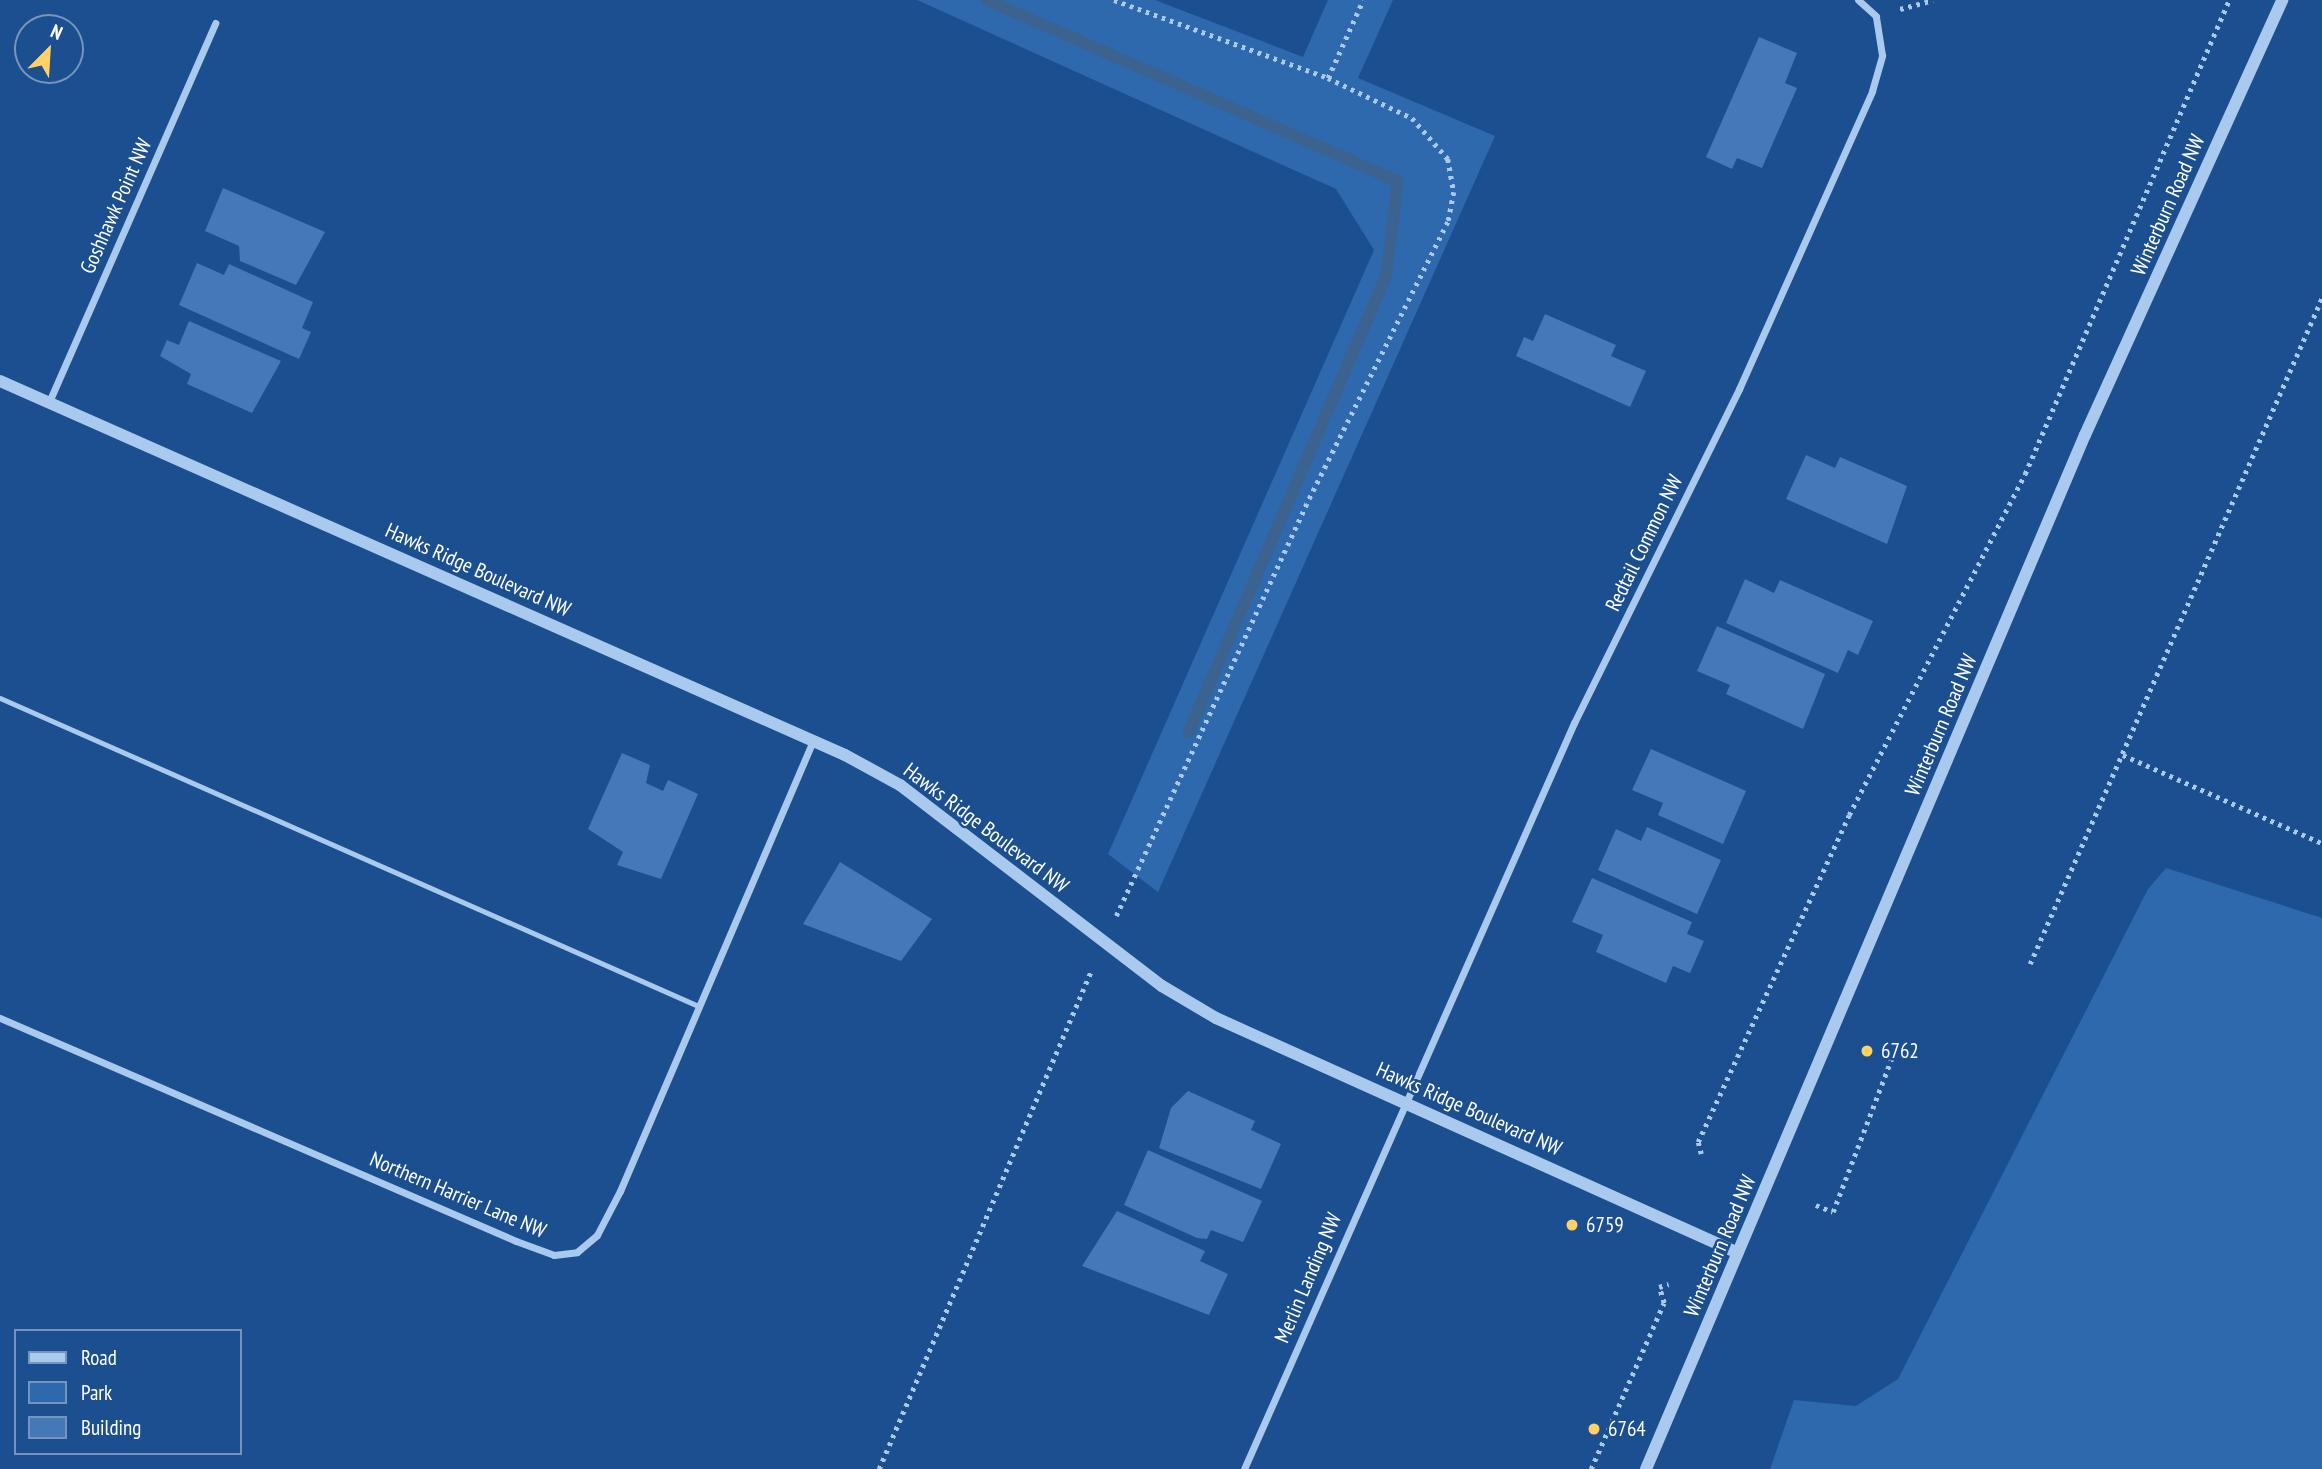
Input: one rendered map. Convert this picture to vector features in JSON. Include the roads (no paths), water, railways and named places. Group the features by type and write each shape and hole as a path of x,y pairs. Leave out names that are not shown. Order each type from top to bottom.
{"street":[{"name":"Redtail Common NW","path":"1404,1102 1574,723 1739,389 1872,91 1882,55 1876,16 1858,0"},
{"name":"Winterburn Road NW","path":"1646,1469 2085,435 2283,0"},
{"name":"Goshhawk Point NW","path":"49,402 215,23"},
{"name":"Hawks Ridge Boulevard NW","path":"0,381 813,741 900,785 1162,986 1216,1018 1738,1253"},
{"name":"Northern Harrier Lane NW","path":"0,1018 554,1255 577,1252 597,1235 813,741"},
{"name":"Merlin Landing NW","path":"1244,1469 1404,1102"}],"lane":[{"path":"0,698 696,1005"}],"waterway":[{"path":"987,0 1398,181 1386,276 1189,732"}],"place":[{"name":"6762","path":"1867,1051"},
{"name":"6759","path":"1572,1225"},
{"name":"6764","path":"1594,1429"}]}
